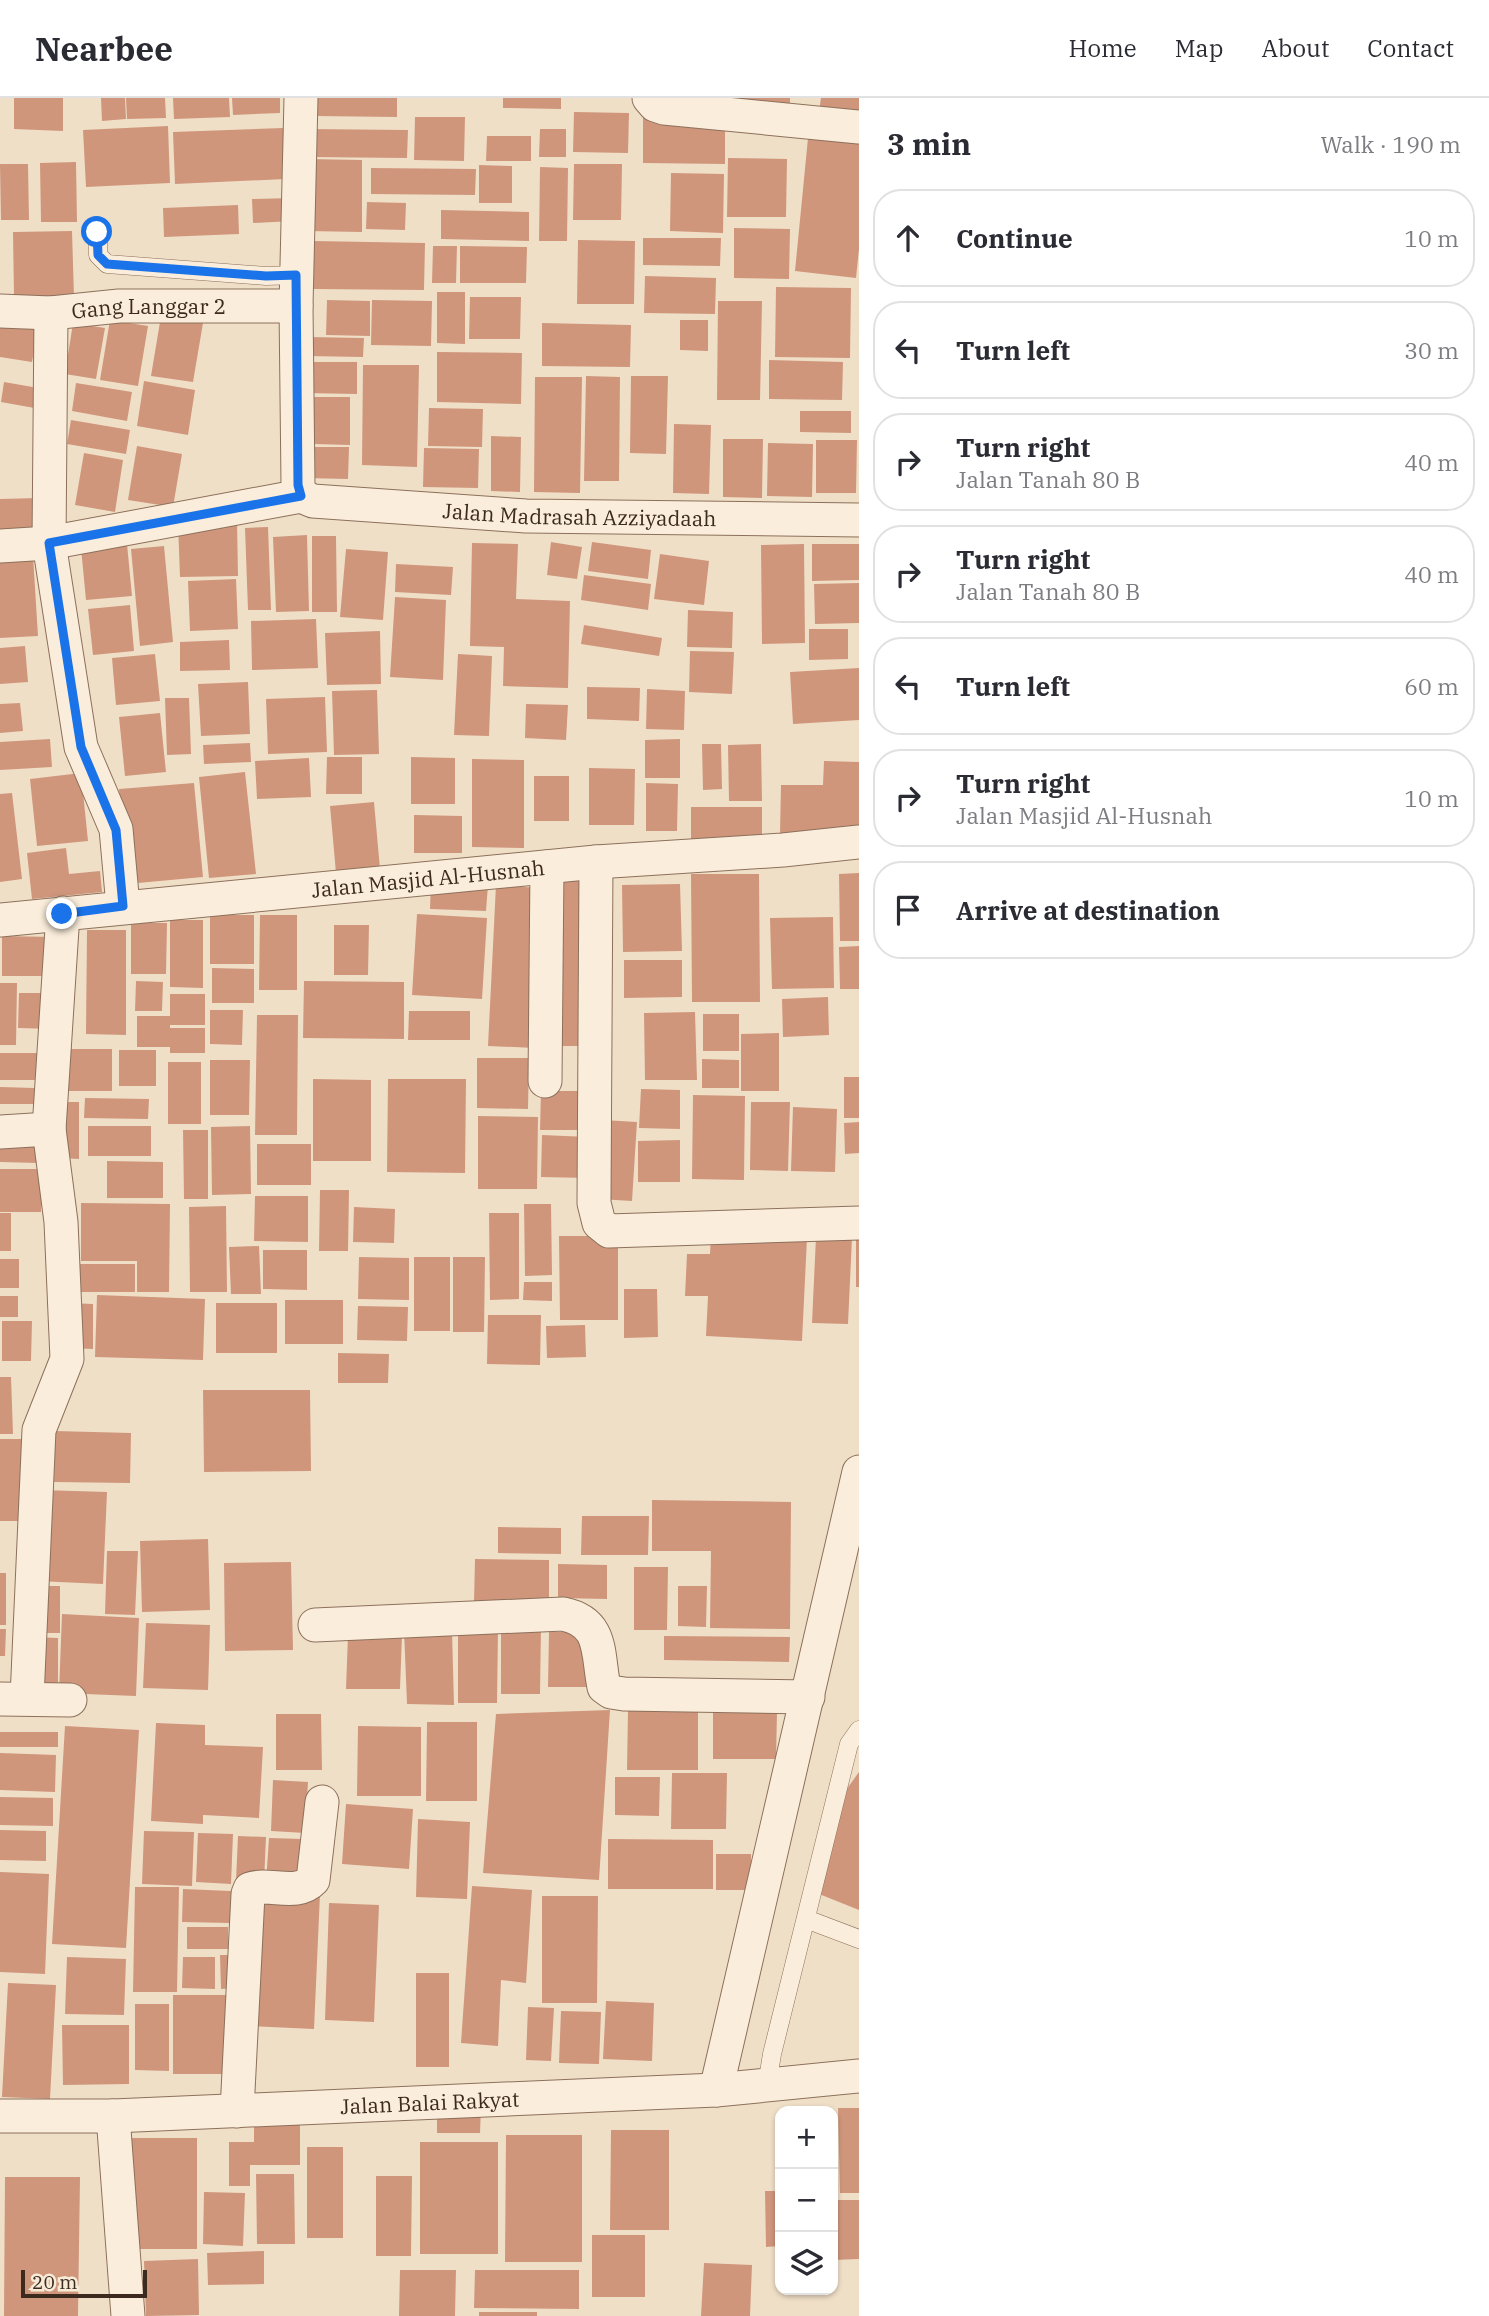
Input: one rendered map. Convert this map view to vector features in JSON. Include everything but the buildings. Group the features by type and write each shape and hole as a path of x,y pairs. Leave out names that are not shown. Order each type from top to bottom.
{"street":[{"path":"0,547 49,543 301,496 298,485 296,290 301,98"},
{"path":"649,98 654,105 664,108 859,127"},
{"name":"Gang Langgar 2","path":"0,311 51,313 296,290"},
{"path":"51,313 49,543 81,747 116,830 123,906"},
{"name":"Jalan Madrasah Azziyadaah","path":"301,496 313,501 526,516 859,520"},
{"name":"Jalan Masjid Al-Husnah","path":"0,920 596,862 783,850 859,842"},
{"path":"596,862 594,1203 598,1223 609,1231 859,1223"},
{"path":"545,1081 547,867"},
{"path":"62,914 49,1129 61,1222 67,1359 39,1430 13,1699 70,1700"},
{"path":"0,1132 49,1129"},
{"path":"716,2090 859,1472"},
{"path":"316,1625 563,1614 578,1617 591,1630 604,1687 611,1692 808,1697"},
{"path":"237,2111 248,1894 250,1889 257,1887 301,1888 313,1880 322,1802"},
{"name":"Jalan Balai Rakyat","path":"0,2116 113,2116 716,2090 859,2076"},
{"path":"113,2116 128,2316"}],"lane":[{"path":"97,232 98,255 107,264 266,276 296,290"},
{"path":"767,2085 772,2054 849,1744 859,1730"},
{"path":"806,1919 859,1939"}],"route":[{"path":"62,914 123,906 116,830 81,747 49,543 301,496 298,485 296,275 266,276 107,264 98,255 97,232"}]}
